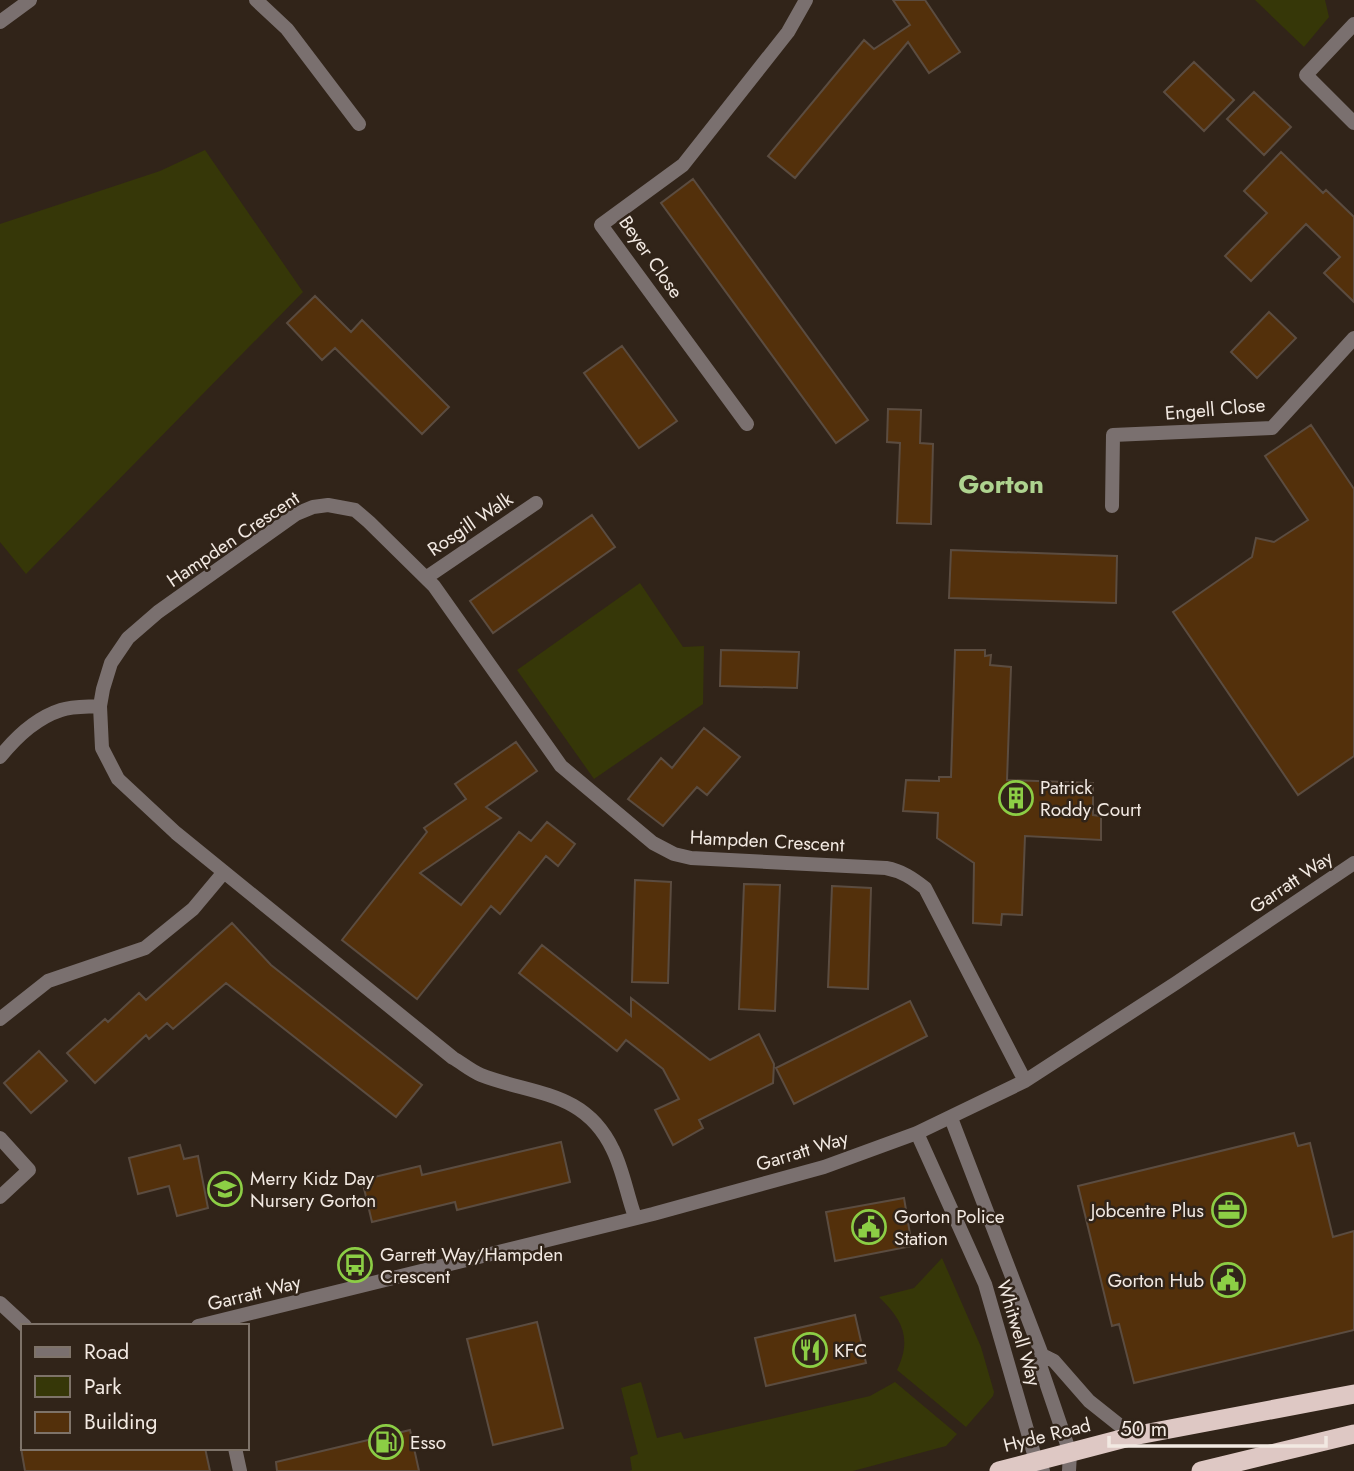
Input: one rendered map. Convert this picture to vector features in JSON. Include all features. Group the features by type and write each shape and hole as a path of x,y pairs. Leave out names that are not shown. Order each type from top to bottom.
{"highway":[{"name":"Hyde Road","path":"999,1471 1070,1462 1133,1436 1354,1394"},
{"path":"1201,1471 1354,1434"}],"street":[{"path":"0,22 30,0"},
{"path":"256,0 287,29 359,124"},
{"name":"Beyer Close","path":"747,424 600,225 683,165 788,32 806,0"},
{"path":"1354,24 1306,75 1354,123"},
{"name":"Engell Close","path":"1112,506 1113,435 1272,428 1354,338"},
{"name":"Rosgill Walk","path":"427,577 536,503"},
{"name":"Hampden Crescent","path":"635,1217 613,1149 596,1126 570,1102 479,1074 453,1058 176,833 118,779 102,748 100,706 111,663 134,631 296,514 313,507 328,505 355,510 427,577 561,766 589,792 663,849 691,858 900,870 925,888 1025,1081"},
{"path":"0,757 12,741 31,726 62,710 100,706"},
{"name":"Garratt Way","path":"208,1324 824,1167 917,1133 1025,1081 1177,983 1354,863"},
{"path":"0,1019 48,981 145,948 193,909 224,872"},
{"name":"Whitwell Way","path":"951,1118 1042,1355 1040,1365 1070,1462"},
{"name":"Whitwell Way","path":"917,1133 985,1284 1039,1466"},
{"path":"0,1138 29,1170 0,1197"},
{"path":"0,1303 23,1324"},
{"name":"Whitwell Way","path":"1042,1355 1054,1361 1089,1401 1133,1436"},
{"path":"235,1450 240,1471"}],"green space":[{"path":"1255,0 1325,0 1329,17 1304,47"},
{"path":"205,150 303,292 26,574 0,542 0,224 160,171"},
{"path":"640,583 683,647 704,646 703,704 594,779 517,670"},
{"path":"942,1258 981,1347 994,1392 966,1427 897,1370 904,1349 903,1330 894,1314 879,1297 914,1288"},
{"path":"641,1382 657,1438 681,1432 684,1439 870,1396 895,1382 957,1434 946,1446 853,1471 629,1471 632,1470 630,1457 638,1454 621,1388"}],"building":[{"path":"893,0 925,0 960,52 929,73 908,42 795,178 768,156 864,40 874,49 910,25"},
{"path":"1194,62 1234,100 1204,131 1164,92"},
{"path":"1254,92 1291,127 1264,155 1227,119"},
{"path":"1281,152 1323,193 1326,190 1354,217 1354,302 1324,273 1340,257 1306,224 1251,281 1225,256 1267,213 1244,191"},
{"path":"693,179 868,420 836,443 661,203"},
{"path":"315,296 351,332 362,320 449,407 422,434 335,348 322,360 287,323"},
{"path":"1269,312 1296,338 1257,378 1231,352"},
{"path":"622,346 677,421 639,448 584,373"},
{"path":"888,409 921,410 920,443 933,444 931,524 897,523 900,443 887,442"},
{"path":"1311,425 1354,489 1354,756 1298,795 1173,612 1252,557 1256,538 1274,542 1308,520 1265,456"},
{"path":"592,515 615,547 493,633 470,601"},
{"path":"951,550 1117,556 1116,603 949,598"},
{"path":"721,650 799,652 797,688 720,686"},
{"name":"Patrick Roddy Court","path":"955,650 985,650 985,656 991,655 990,665 1011,667 1007,780 1093,783 1093,815 1101,816 1101,840 1025,836 1022,915 1002,914 1001,925 973,923 974,863 937,838 938,813 903,811 906,780 939,781 939,777 951,777"},
{"path":"704,728 740,757 707,795 697,787 663,826 628,799 661,758 672,768"},
{"path":"516,742 537,771 486,807 501,818 420,873 461,905 519,832 531,841 547,822 575,844 558,866 546,856 500,914 491,906 417,999 342,940 427,832 424,828 466,799 455,784"},
{"path":"635,880 671,882 668,983 632,982"},
{"path":"744,884 780,885 775,1011 739,1009"},
{"path":"832,886 871,888 868,989 828,987"},
{"path":"232,923 271,965 422,1085 396,1117 226,983 173,1029 167,1023 149,1039 146,1035 95,1083 67,1053 105,1019 108,1022 139,993 146,1000"},
{"path":"542,945 631,1016 631,998 710,1060 759,1034 774,1064 773,1083 699,1120 703,1128 673,1145 655,1110 679,1099 663,1069 626,1040 617,1051 519,973"},
{"path":"910,1001 927,1036 794,1104 776,1068"},
{"path":"39,1051 67,1081 31,1113 4,1083"},
{"name":"Gorton Hub","path":"1294,1133 1298,1146 1310,1143 1333,1237 1354,1231 1354,1330 1134,1383 1119,1324 1112,1326 1078,1186"},
{"path":"561,1142 570,1182 457,1210 455,1202 372,1222 362,1180 420,1166 422,1175"},
{"path":"180,1145 184,1159 198,1156 208,1208 177,1216 169,1186 138,1194 129,1158"},
{"name":"Gorton Police Station","path":"904,1198 912,1246 835,1261 826,1212"},
{"name":"KFC","path":"855,1315 866,1363 766,1386 755,1338"},
{"path":"537,1322 563,1428 493,1445 467,1339"},
{"name":"Esso","path":"410,1430 419,1471 277,1471 276,1462"},
{"path":"21,1450 205,1450 210,1471 25,1471"}],"place":[{"name":"Patrick Roddy Court","path":"1016,798"},
{"name":"Merry Kidz Day Nursery Gorton","path":"225,1189"},
{"name":"Jobcentre Plus","path":"1229,1210"},
{"name":"Gorton Police Station","path":"869,1227"},
{"name":"Garrett Way/Hampden Crescent","path":"355,1265"},
{"name":"Gorton Hub","path":"1228,1280"},
{"name":"KFC","path":"810,1350"},
{"name":"Esso","path":"386,1442"}],"district":[{"name":"Gorton","path":"1001,484"}]}
